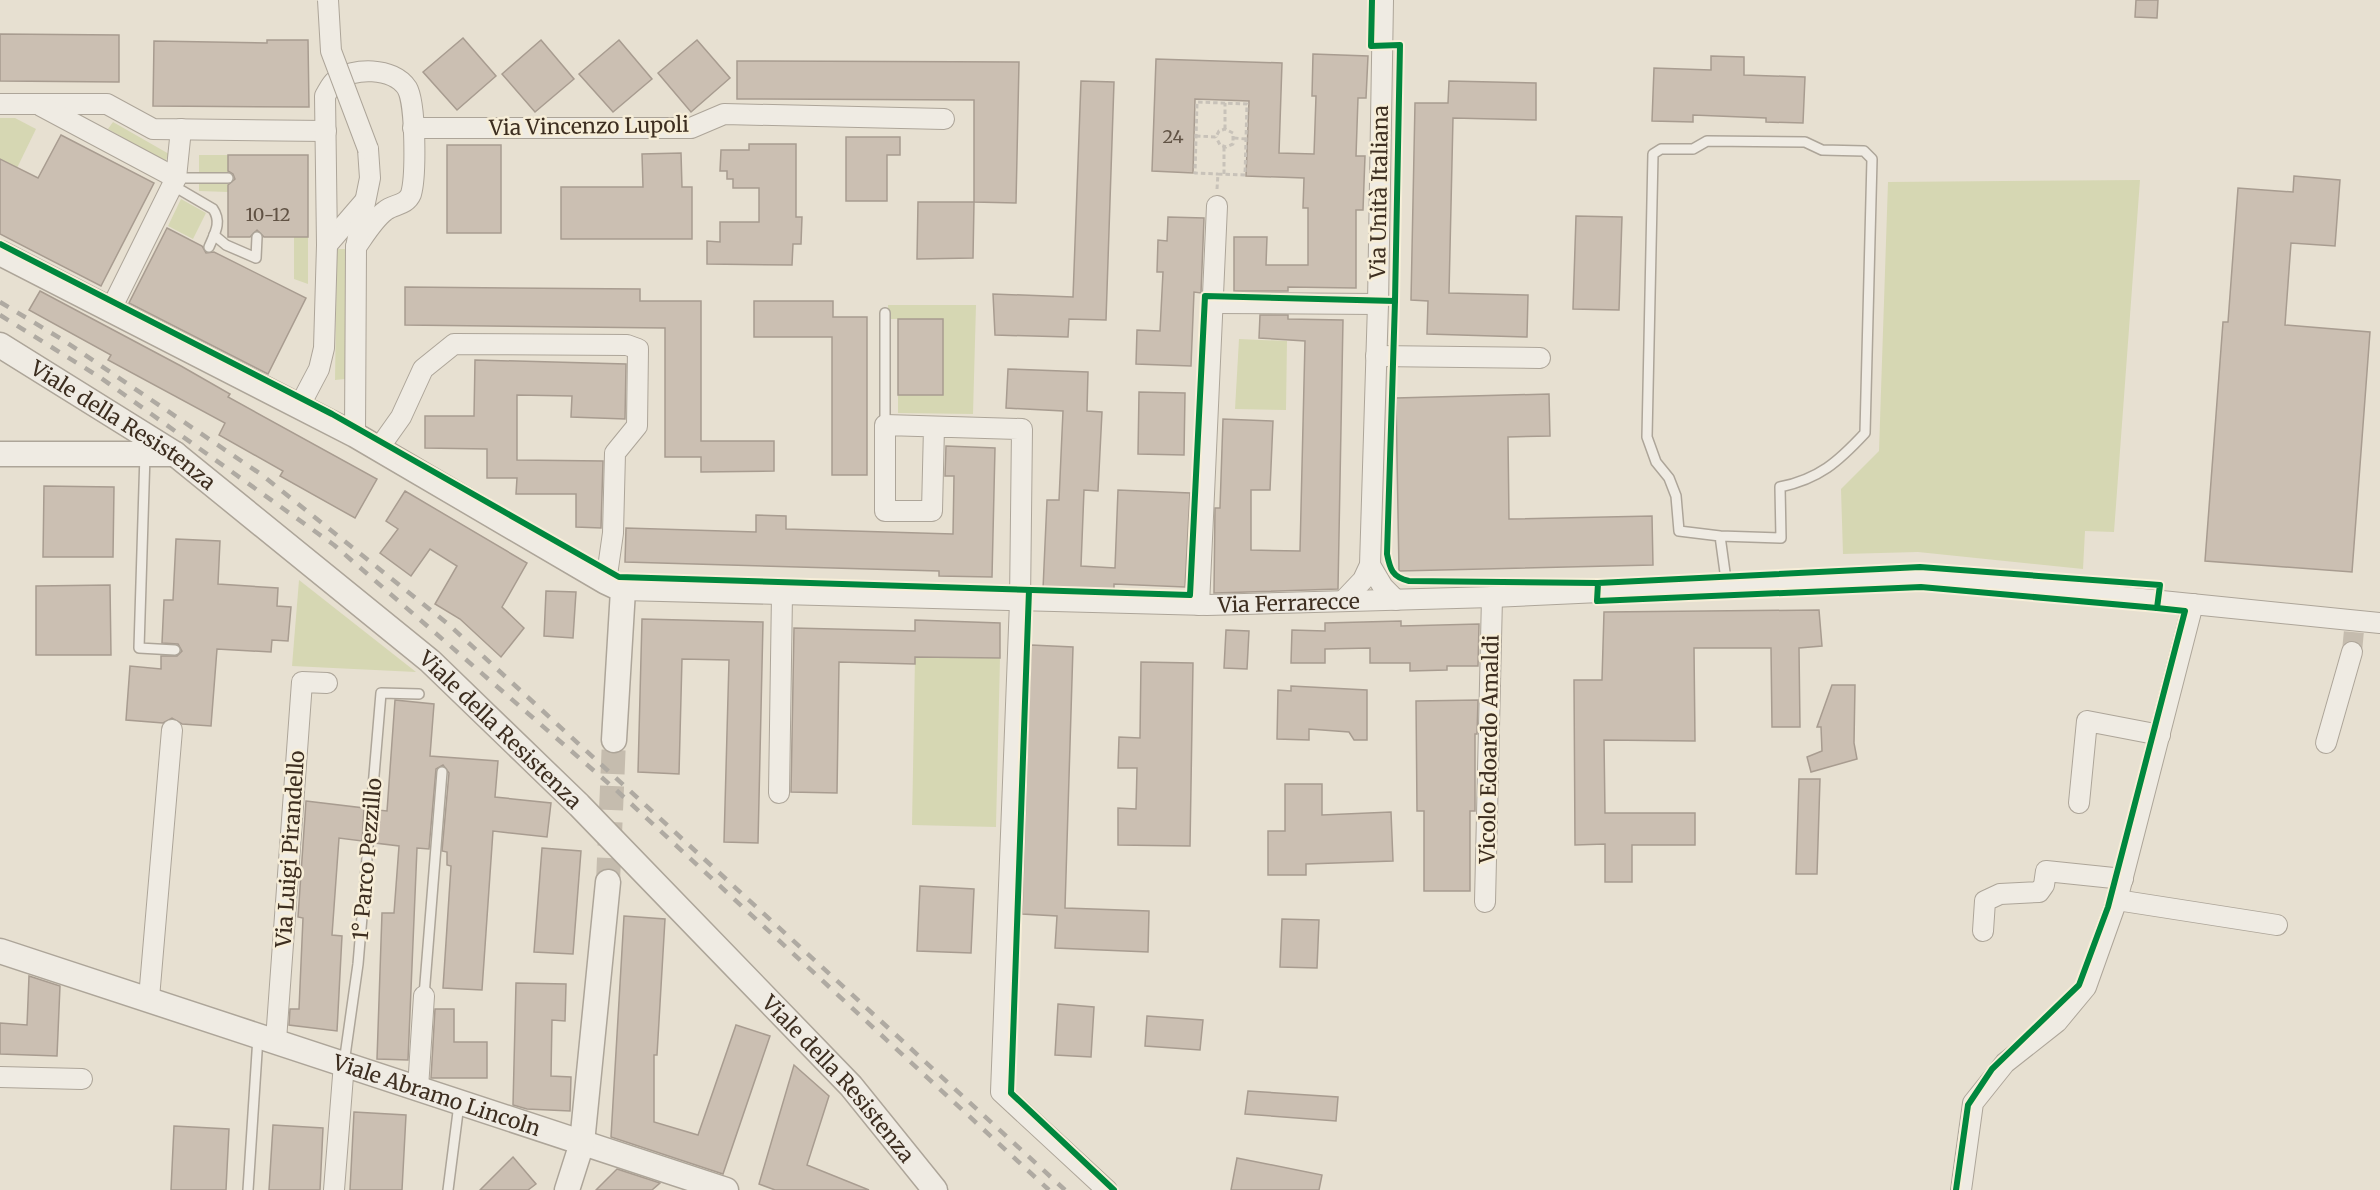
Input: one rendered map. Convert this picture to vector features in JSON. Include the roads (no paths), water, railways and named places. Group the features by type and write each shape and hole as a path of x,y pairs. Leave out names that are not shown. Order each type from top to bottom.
{"street":[{"path":"327,0 331,51 368,149 370,178 375,196 385,210"},
{"name":"Via Unità Italiana","path":"1370,564 1378,304 1383,0"},
{"path":"299,407 319,369 324,348 327,245 324,96 333,82 350,73 368,72 392,76 406,87 411,100 413,128 410,196 401,205 385,210 356,247"},
{"path":"0,104 107,104 153,129 326,131"},
{"path":"39,104 174,182"},
{"name":"Via Vincenzo Lupoli","path":"413,128 691,128 724,114 944,119"},
{"path":"110,311 174,182 181,129"},
{"path":"355,435 356,247 370,178"},
{"path":"327,245 365,201"},
{"path":"1199,605 1217,206"},
{"path":"327,245 342,239 350,241 356,247"},
{"name":"Via Ferrarecce","path":"0,253 355,435 615,586 1020,602 1199,605 1492,597 1906,578 2193,604 2355,625 2380,623"},
{"path":"1213,303 1378,304"},
{"path":"379,448 401,417 423,369 454,344 627,345 638,349 638,426 615,453 614,741"},
{"name":"Viale della Resistenza","path":"0,345 175,454 430,661 579,805 851,1086 935,1190"},
{"path":"1376,356 1540,358"},
{"path":"934,427 933,511 885,511 885,425 1022,429 1020,602 1001,1092 1107,1190"},
{"path":"0,454 175,454"},
{"path":"1370,564 1383,587 1396,600"},
{"path":"1343,601 1363,580 1370,564"},
{"path":"779,793 782,594"},
{"name":"Vicolo Edoardo Amaldi","path":"1485,902 1492,597"},
{"path":"1961,1190 1973,1103 2005,1063 2057,1022 2086,987 2123,879 2193,604"},
{"path":"2326,743 2352,652"},
{"name":"Via Luigi Pirandello","path":"267,1037 302,682 327,683"},
{"path":"2079,803 2087,721 2160,735"},
{"path":"149,998 172,730"},
{"path":"1983,931 1985,901 2000,894 2039,892 2044,885 2046,871 2123,879"},
{"path":"565,1190 571,1139 585,1114 608,882"},
{"path":"2117,900 2277,925"},
{"name":"Viale Abramo Lincoln","path":"0,951 149,998 571,1139 680,1182 726,1190"},
{"path":"418,1088 424,996"},
{"path":"334,1190 344,1063"},
{"path":"0,1077 82,1079"}],"lane":[{"path":"1707,141 1805,142 1821,150 1864,151 1872,159 1865,434 1836,464 1800,483 1780,487 1781,538 1720,536 1678,531 1676,496 1669,478 1656,462 1647,437 1653,154 1661,149 1693,149 1707,141"},
{"path":"174,182 228,178"},
{"path":"174,182 213,209 218,216 218,225 209,247"},
{"path":"214,235 226,245 256,258 257,237"},
{"path":"885,313 885,425"},
{"path":"145,454 139,648 175,650"},
{"path":"1720,536 1727,587"},
{"name":"1° Parco Pezzillo","path":"344,1063 358,964 381,693 419,694"},
{"path":"424,996 442,772"},
{"path":"248,1190 267,1037"},
{"path":"448,1190 460,1102"}],"tunnel":[{"path":"2352,652 2354,630"},
{"path":"608,882 614,740"}],"railway":[{"path":"0,302 63,340 262,475 448,624 1065,1190"},
{"path":"0,315 101,378 334,545 615,789 1049,1190"}]}
